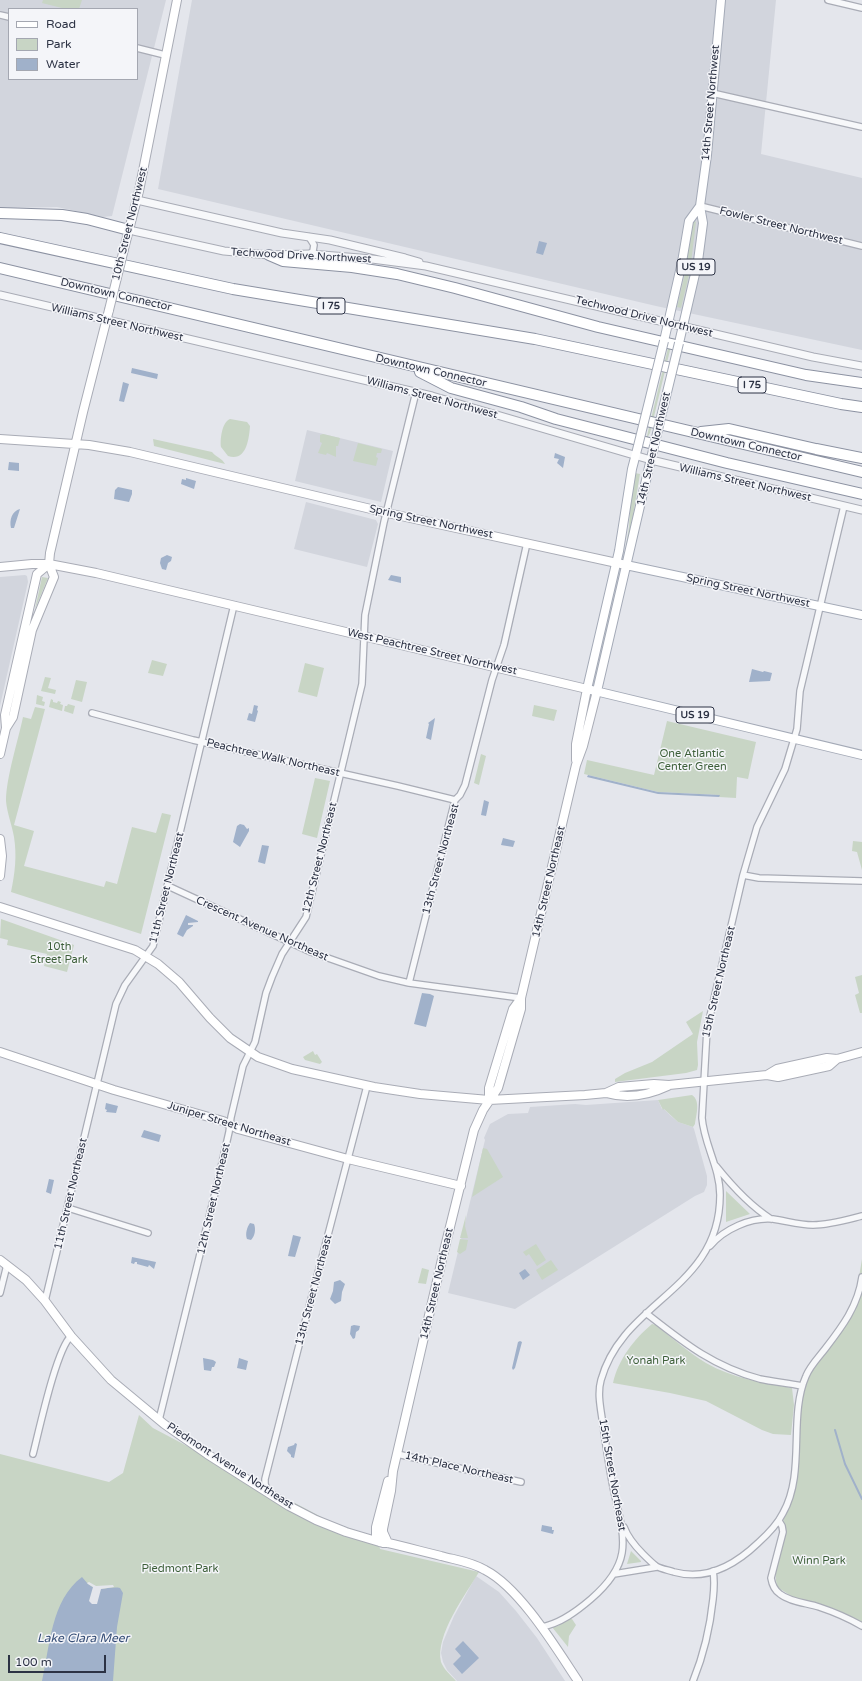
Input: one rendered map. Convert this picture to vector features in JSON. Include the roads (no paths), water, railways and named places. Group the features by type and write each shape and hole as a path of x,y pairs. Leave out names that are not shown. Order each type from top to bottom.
{"highway":[{"path":"0,213 62,215 87,219 129,230"},
{"name":"I 75","path":"0,238 233,289 535,339 834,403 862,407"},
{"path":"269,255 282,260 352,267 397,274 455,288 598,327 798,373 862,383"},
{"name":"Downtown Connector","path":"0,268 862,472"},
{"path":"403,364 451,388 521,407 556,419 720,461 862,494"},
{"path":"694,433 728,429 860,458"}],"main road":[{"name":"10th Street Northwest","path":"49,564 50,553 75,444 137,200 177,0"},
{"name":"14th Street Northwest","path":"597,691 698,261 703,223 700,206 707,155 721,0"},
{"name":"14th Street Northwest","path":"587,689 616,562 635,456 664,341 689,221 700,206"},
{"name":"Spring Street Northwest","path":"0,439 89,445 130,452 386,513 862,615"},
{"name":"West Peachtree Street Northwest","path":"0,567 49,564 96,573 862,755"},
{"path":"0,754 6,728 12,717 36,620 54,577 49,564 38,574 5,715 6,728"},
{"name":"14th Street Northeast","path":"576,765 576,744 587,689"},
{"name":"14th Street Northeast","path":"388,1542 383,1532 391,1491 393,1471 443,1255 474,1130 489,1100 489,1088 513,1009 521,998 576,765 583,746 597,691"},
{"path":"0,840 2,856 0,876"},
{"path":"0,907 135,950 146,956 179,982 221,1030 250,1052 262,1059 284,1067 367,1086 420,1094 489,1100 606,1093 619,1087 654,1084 669,1085 767,1075 777,1068 827,1058 836,1059 862,1052"},
{"name":"Juniper Street Northeast","path":"0,1052 97,1084 223,1121 238,1129 348,1159 461,1186"},
{"name":"Piedmont Avenue Northeast","path":"4,1263 26,1280 45,1301 71,1336 111,1380 159,1420 207,1454 269,1494 316,1520 355,1535 386,1544 388,1542 465,1562 485,1569 501,1580 512,1591 541,1627 578,1681"},
{"name":"14th Street Northeast","path":"375,1532 386,1487 393,1471"},
{"path":"380,1542 375,1532 384,1522"},
{"name":"Piedmont Avenue Northeast","path":"355,1535 375,1532"}],"street":[{"path":"828,0 862,8"},
{"path":"138,48 165,55"},
{"path":"712,93 862,127"},
{"name":"Techwood Drive Northwest","path":"137,200 255,227 330,240 405,258 426,266"},
{"name":"Fowler Street Northwest","path":"700,206 862,246"},
{"name":"Techwood Drive Northwest","path":"129,230 224,251 269,255 310,254 372,259 426,266 813,357 862,366"},
{"path":"309,237 314,245 313,251 310,254"},
{"name":"Williams Street Northwest","path":"0,295 416,392 635,456 862,510"},
{"name":"12th Street Northeast","path":"159,1420 217,1185 243,1066 255,1042 269,985 282,954 306,917 362,684 365,615 386,513 416,392"},
{"name":"15th Street Northeast","path":"541,1627 553,1624 571,1614 594,1597 614,1574 622,1554 622,1524 611,1479 600,1402 600,1388 604,1372 614,1351 632,1328 646,1313 685,1278 704,1254 714,1231 719,1213 720,1193 714,1164 703,1127 706,1029 743,875 757,827 785,769 794,739 798,721 800,691 844,506"},
{"name":"13th Street Northeast","path":"409,982 455,800 460,795 465,785 496,668 504,645 527,543"},
{"name":"11th Street Northeast","path":"45,1301 118,998 124,985 153,946 234,605"},
{"name":"Peachtree Walk Northeast","path":"92,714 202,742 455,800"},
{"path":"743,875 758,878 862,881"},
{"name":"Crescent Avenue Northeast","path":"168,886 289,943 315,954 379,976 409,982 521,998"},
{"name":"13th Street Northeast","path":"269,1494 266,1489 265,1479 367,1086"},
{"path":"714,1164 753,1207 771,1219"},
{"path":"68,1208 148,1233"},
{"path":"704,1254 717,1239 730,1229 752,1221 771,1219 797,1224 815,1225 862,1216"},
{"path":"0,1293 4,1263"},
{"path":"614,1574 657,1567 689,1575 713,1571 729,1565 744,1556 770,1532 779,1521 788,1503 793,1480 802,1386 811,1366 851,1313 857,1298 862,1277"},
{"path":"646,1313 693,1349 716,1363 762,1379 802,1386"},
{"path":"32,1454 46,1402 64,1345 71,1336"},
{"name":"14th Place Northeast","path":"397,1454 521,1482"},
{"path":"779,1521 783,1532 772,1578 772,1585 776,1591 784,1597 820,1607 862,1626"},
{"path":"622,1524 630,1540 657,1567"},
{"path":"693,1681 704,1651 708,1634 714,1581 713,1571"}],"water":[{"path":"539,241 547,243 543,255 536,253"},
{"path":"132,368 158,374 157,379 131,373"},
{"path":"123,382 129,384 124,402 119,401"},
{"path":"555,453 565,457 563,468 557,463 559,459 554,458"},
{"path":"9,462 19,463 19,471 8,470"},
{"path":"186,478 196,481 194,489 181,484 182,479 186,480"},
{"path":"118,487 132,490 129,502 114,499 115,490"},
{"path":"20,509 14,528 11,528 10,522 12,516 17,510"},
{"path":"167,555 172,557 166,570 162,569 160,563 161,558"},
{"path":"391,575 401,577 401,583 388,580"},
{"path":"752,669 772,673 770,681 749,682"},
{"path":"254,705 258,706 255,722 247,720 249,713 252,714"},
{"path":"435,718 431,740 426,738 428,723"},
{"path":"588,775 658,792 720,795 719,797 658,794 587,777"},
{"path":"484,800 489,802 486,816 481,815"},
{"path":"240,824 244,825 247,829 249,828 249,831 240,847 233,842 237,826"},
{"path":"503,838 515,841 513,847 501,845"},
{"path":"262,845 269,846 265,864 258,862"},
{"path":"186,915 198,922 188,923 188,925 193,926 187,930 183,937 177,934"},
{"path":"422,993 434,996 426,1027 414,1024"},
{"path":"106,1103 118,1106 116,1113 106,1112"},
{"path":"144,1130 161,1135 159,1142 141,1137"},
{"path":"49,1179 54,1180 51,1194 46,1192"},
{"path":"250,1223 254,1224 255,1228 251,1240 247,1239 246,1235"},
{"path":"293,1235 301,1237 295,1257 288,1256"},
{"path":"132,1257 156,1262 154,1269 149,1265 148,1267 137,1264 137,1262 134,1264 131,1263"},
{"path":"525,1269 530,1275 523,1280 519,1273"},
{"path":"340,1280 345,1284 341,1301 335,1304 330,1299 334,1282"},
{"path":"351,1326 360,1326 359,1330 356,1332 355,1338 353,1339 350,1334"},
{"path":"518,1342 522,1342 515,1368 513,1370 512,1368"},
{"path":"203,1358 216,1362 211,1371 204,1370"},
{"path":"239,1358 248,1361 246,1370 237,1368"},
{"path":"295,1443 297,1444 294,1458 291,1457 287,1451 288,1447 294,1445"},
{"path":"542,1525 552,1527 552,1530 554,1530 553,1534 541,1531"},
{"name":"Lake Clara Meer","path":"82,1577 92,1587 100,1589 120,1588 123,1593 117,1627 113,1681 42,1681 53,1624 58,1611 64,1598"},
{"path":"463,1641 479,1658 462,1674 453,1664 461,1656 455,1649"}],"waterway":[{"path":"835,1430 845,1464 862,1499"}],"park label":[{"name":"One Atlantic Center Green","path":"692,760"},
{"name":"10th Street Park","path":"59,953"},
{"name":"Yonah Park","path":"656,1361"},
{"name":"Winn Park","path":"819,1561"},
{"name":"Piedmont Park","path":"180,1569"}]}
